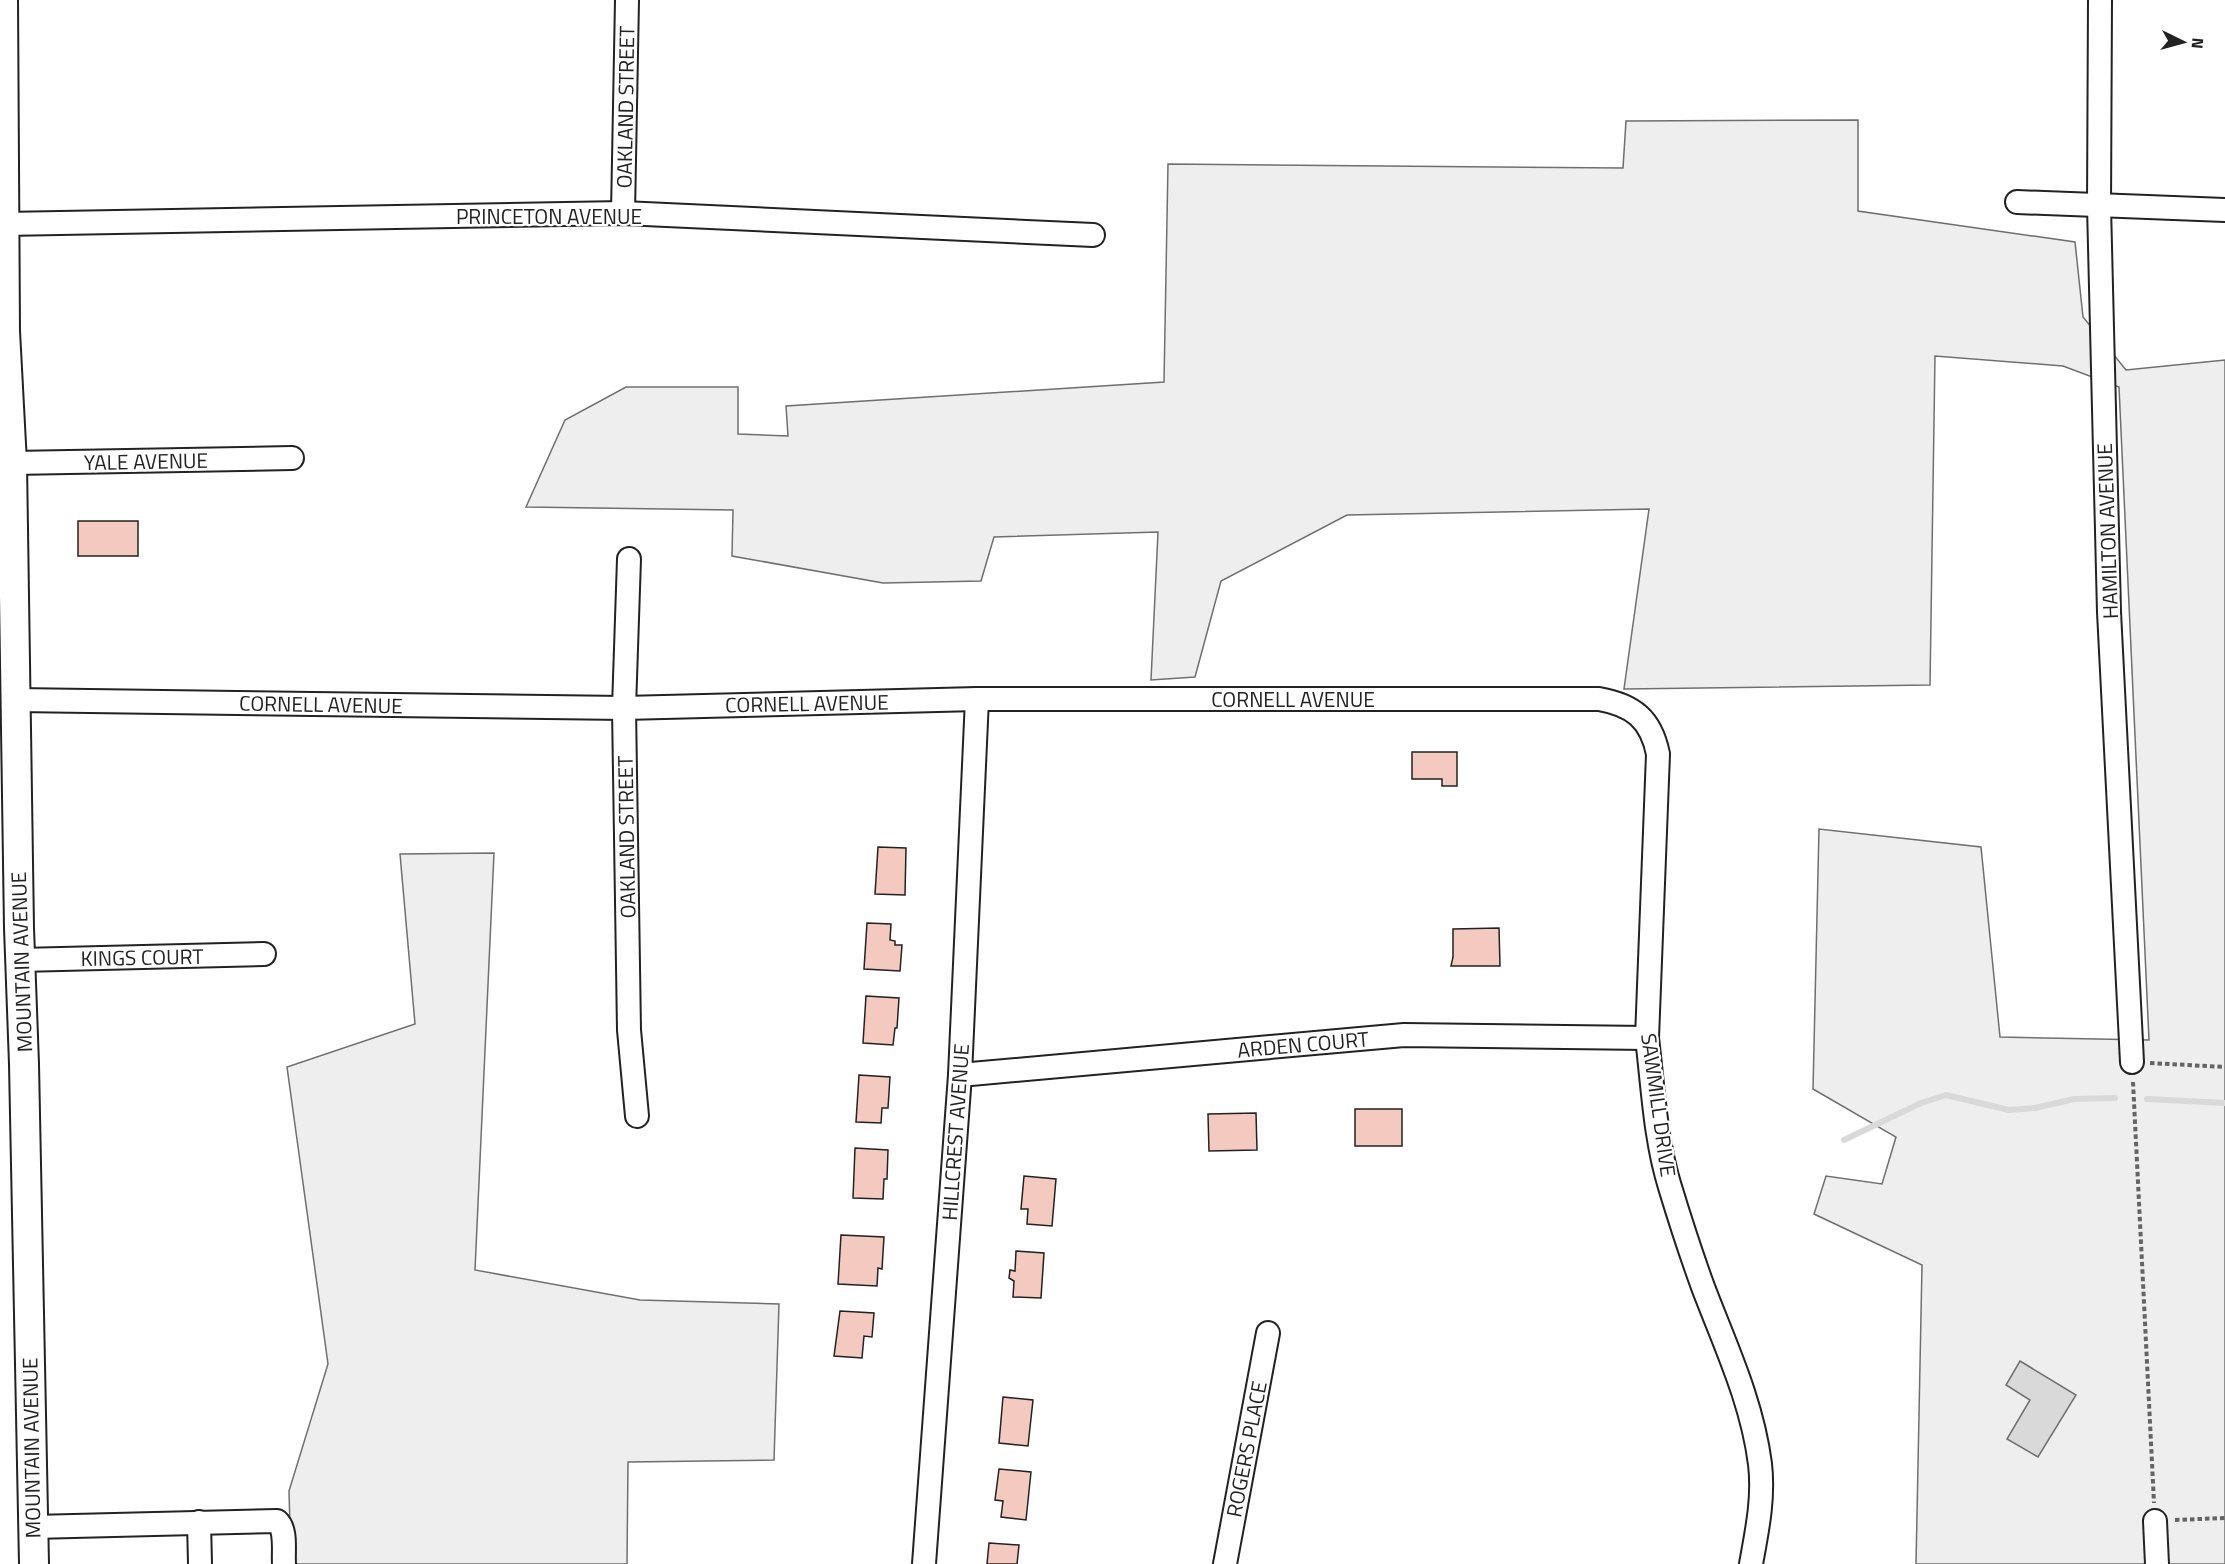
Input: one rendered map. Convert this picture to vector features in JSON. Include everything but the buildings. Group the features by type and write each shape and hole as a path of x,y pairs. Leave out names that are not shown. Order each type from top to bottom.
{"main road":[{"name":"MOUNTAIN AVENUE","path":"3,0 6,464 15,700 9,928 20,960 34,1564"}],"street":[{"name":"OAKLAND STREET","path":"623,213 627,0"},
{"name":"HAMILTON AVENUE","path":"2100,0 2099,206 2109,612 2132,1062"},
{"path":"2017,202 2225,210"},
{"name":"PRINCETON AVENUE","path":"4,224 623,213 1093,235"},
{"name":"YALE AVENUE","path":"6,464 292,459"},
{"name":"OAKLAND STREET","path":"629,559 624,708 629,1030 637,1116"},
{"name":"CORNELL AVENUE","path":"15,700 624,708 977,699 1599,699"},
{"name":"HILLCREST AVENUE","path":"924,1564 960,1076 977,699"},
{"name":"SAWMILL DRIVE","path":"1599,699 1617,702 1634,711 1647,725 1656,742 1658,754 1647,1038 1659,1135 1669,1184 1703,1287 1726,1340 1749,1407 1760,1466 1760,1515 1751,1564"},
{"name":"KINGS COURT","path":"20,960 264,954"},
{"name":"ARDEN COURT","path":"960,1076 1404,1035 1647,1038"},
{"name":"ROGERS PLACE","path":"1225,1564 1268,1333"},
{"path":"33,1527 277,1521 281,1525 284,1564"},
{"path":"2155,1521 2157,1564"},
{"path":"199,1522 200,1564"}],"path":[{"path":"2225,1067 2132,1062 2155,1521 2225,1518"}],"shaded area":[{"path":"1858,120 1858,211 2075,242 2083,317 2126,370 2225,360 2225,1564 1916,1564 1922,1265 1814,1214 1826,1176 1882,1184 1896,1137 1813,1089 1819,829 1981,847 2000,1037 2149,1040 2119,387 2063,366 1935,356 1930,685 1624,689 1649,509 1347,515 1221,581 1195,677 1151,680 1158,532 994,537 981,581 883,583 732,556 733,510 526,507 565,420 626,387 738,387 738,434 788,436 786,406 1164,382 1168,164 1623,168 1626,121"},
{"path":"494,853 475,1270 640,1300 779,1304 774,1460 628,1462 627,1564 291,1564 289,1491 328,1364 287,1067 415,1024 400,854"},
{"path":"2020,1361 2076,1395 2038,1457 2007,1439 2030,1400 2006,1385"}],"waterway":[{"path":"1844,1140 1921,1103 1946,1095 2009,1110 2035,1108 2074,1099 2115,1098"},
{"path":"2147,1099 2225,1103"}]}
